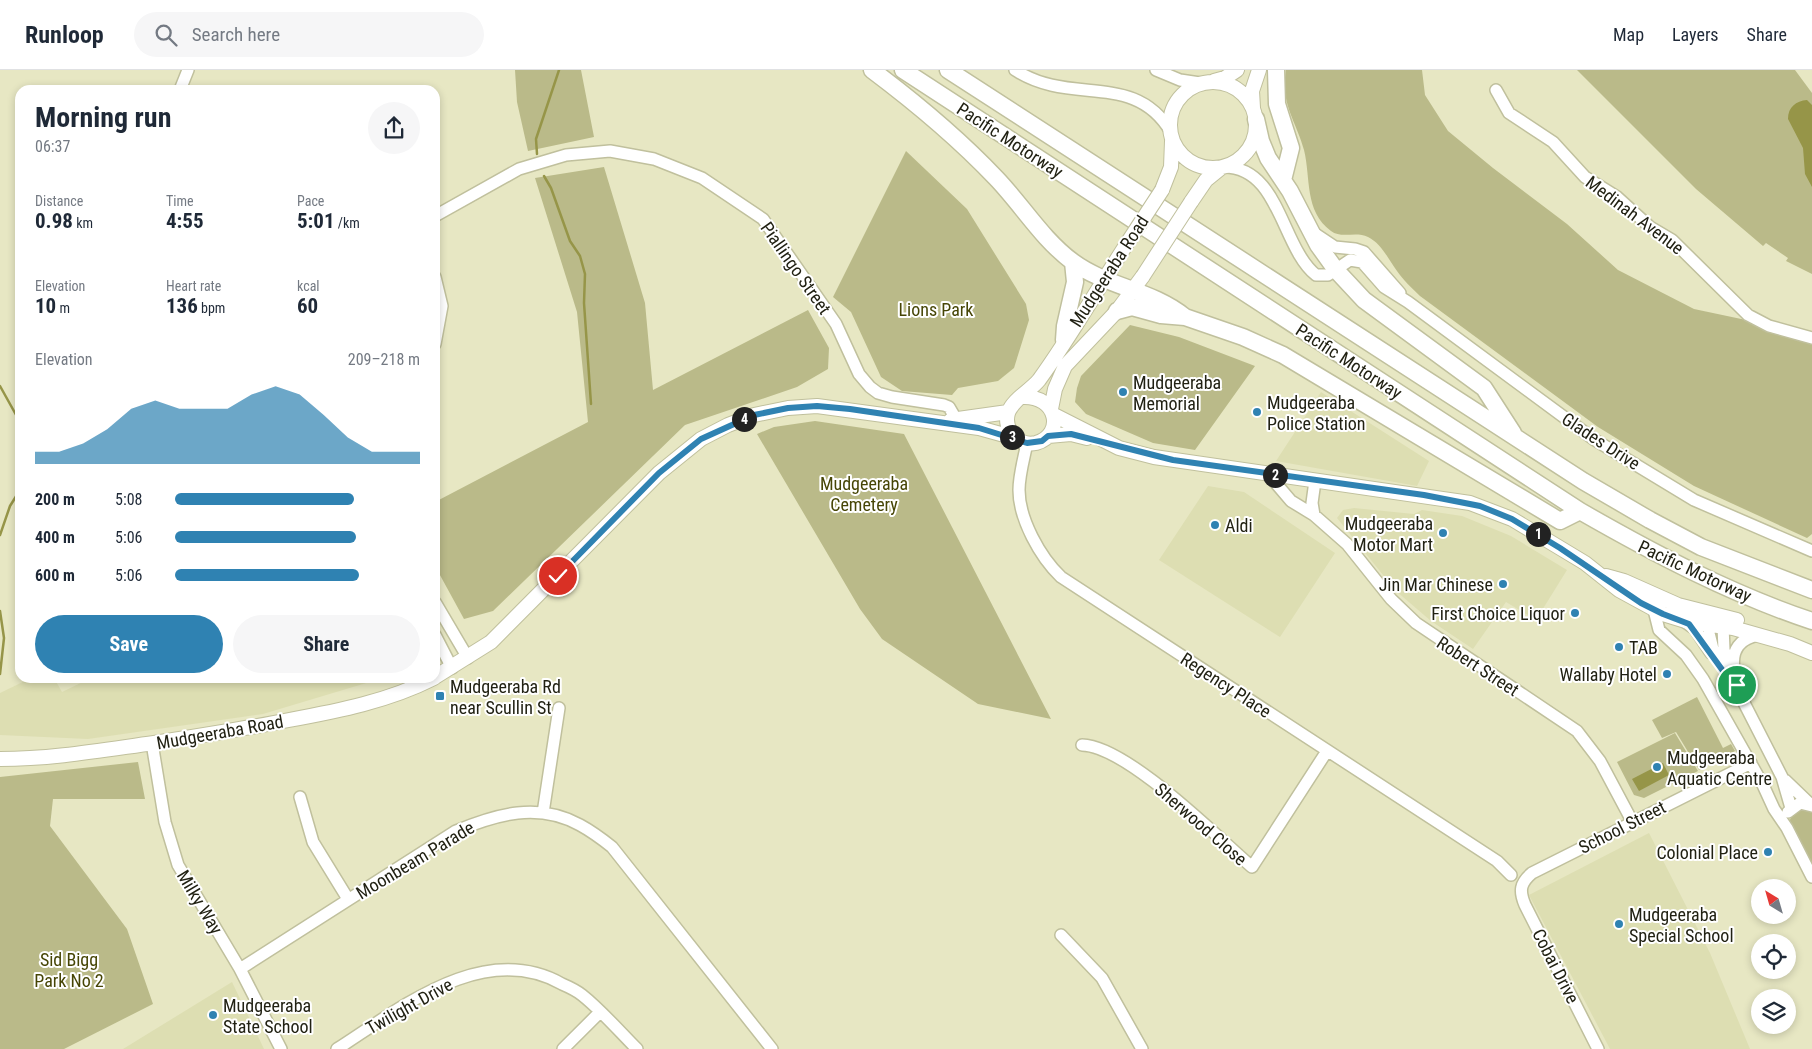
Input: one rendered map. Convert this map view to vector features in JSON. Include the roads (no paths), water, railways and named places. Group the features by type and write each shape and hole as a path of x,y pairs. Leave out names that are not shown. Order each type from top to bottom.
{"highway":[{"path":"872,70 965,147 997,179 1046,236 1073,262 1104,279 1172,306 1185,317"},
{"name":"Pacific Motorway","path":"903,70 1580,511 1689,570 1744,595 1812,621"},
{"name":"Pacific Motorway","path":"948,70 1517,439 1642,516 1701,547 1812,590"},
{"path":"1276,70 1276,100 1290,148 1282,180"},
{"path":"1255,115 1267,155 1309,229 1336,270 1364,300 1484,388 1517,439"},
{"path":"1064,340 1065,326 1075,282 1073,262"},
{"path":"1117,311 1132,307 1162,315 1185,317 1264,345 1304,366 1560,522 1580,511"}],"main road":[{"path":"1237,70 1225,78 1204,83 1184,93 1174,106 1170,119 1171,134 1177,149 1191,162 1206,167 1223,167 1240,158 1248,150 1255,137 1252,92 1259,70"},
{"path":"1204,83 1222,82 1237,89 1248,98 1255,115"},
{"name":"Mudgeeraba Road","path":"1022,397 1038,381 1162,190 1172,162 1171,134"},
{"name":"Mudgeeraba Road","path":"1052,412 1055,389 1065,366 1117,311 1134,290 1206,180 1223,167"},
{"path":"1052,412 1054,423 1048,436 1042,441 1021,441 1008,426 1008,412 1022,397 1040,398 1052,412 1107,443"},
{"name":"Mudgeeraba Road","path":"440,674 492,642 678,456 710,434 754,415 788,408 817,406 850,409 979,428 1021,441"},
{"name":"Mudgeeraba Road","path":"938,422 1008,412"},
{"path":"1048,436 1071,434 1154,457 1424,495 1480,506 1512,519 1603,575 1619,590 1654,610 1685,622 1718,622 1812,643"},
{"path":"1603,575 1624,581 1665,601 1718,622 1763,635 1812,653"},
{"name":"Mudgeeraba Road","path":"0,759 41,758 210,735 325,713 386,698 420,683"}],"street":[{"path":"182,85 188,70"},
{"path":"1015,70 1043,82 1097,79"},
{"path":"1156,70 1180,80 1204,83"},
{"path":"1132,86 1153,100 1171,134"},
{"name":"Medinah Avenue","path":"1496,90 1509,114 1553,142 1585,177 1617,197 1650,227 1672,240 1748,315 1769,326 1812,338"},
{"name":"Piallingo Street","path":"440,213 519,170 566,155 610,151 654,160 702,178 763,219 836,324 859,374 870,387 878,393 892,397 950,407 956,419"},
{"path":"1223,167 1242,170 1260,182 1314,272 1325,276 1336,270"},
{"name":"Glades Drive","path":"1309,229 1335,247 1357,249 1366,254 1408,302"},
{"name":"Glades Drive","path":"1336,270 1350,260 1360,260 1384,287 1408,302 1595,440 1694,500 1812,551"},
{"path":"440,298 442,306 440,317"},
{"name":"Regency Place","path":"1021,441 1019,490 1022,510 1036,541 1055,571 1068,583 1497,861 1512,875"},
{"name":"Robert Street","path":"1268,474 1291,501 1314,515 1347,544 1392,599 1416,623 1577,731 1600,761 1632,821"},
{"path":"1314,515 1312,503 1315,481"},
{"path":"440,610 468,658"},
{"path":"1654,610 1658,630 1690,660 1712,695 1772,801 1777,814 1787,828 1812,877"},
{"path":"1685,622 1694,628 1738,689"},
{"path":"1718,622 1709,633 1712,646 1728,676"},
{"path":"1718,622 1724,653 1738,689 1782,776 1803,804"},
{"path":"1738,689 1733,666 1735,649 1745,638 1763,635"},
{"path":"440,645 452,668"},
{"path":"543,813 559,708"},
{"name":"Milky Way","path":"152,743 165,822 178,865 240,969 281,1049"},
{"name":"Sherwood Close","path":"1082,745 1091,745 1108,752 1143,774 1252,867 1328,751"},
{"name":"School Street","path":"1523,882 1532,873 1750,763"},
{"path":"300,796 313,842 348,899"},
{"path":"1772,801 1803,804"},
{"path":"1787,828 1786,820 1803,804"},
{"name":"Moonbeam Parade","path":"240,969 456,831 488,817 515,812 543,813 579,824 612,847 772,1049"},
{"name":"Cobai Drive","path":"1523,882 1520,890 1524,905 1598,1049"},
{"path":"1061,935 1102,978 1142,1049"},
{"name":"Twilight Drive","path":"337,1049 404,1006 449,982 483,972 512,969 545,974 582,995 637,1049"},
{"path":"563,1049 599,1013"}],"waterway":[{"path":"537,154 536,139 559,70"},
{"path":"544,176 551,188 570,241 580,256 585,274 584,303 591,404"},
{"path":"0,386 15,413"},
{"path":"0,535 10,506 15,498"},
{"path":"0,611 4,638 0,674"}],"place":[{"name":"Mudgeeraba Memorial","path":"1123,392"},
{"name":"Mudgeeraba Police Station","path":"1257,412"},
{"name":"Aldi","path":"1215,525"},
{"name":"Mudgeeraba Motor Mart","path":"1443,533"},
{"name":"Jin Mar Chinese","path":"1503,584"},
{"name":"First Choice Liquor","path":"1575,613"},
{"name":"TAB","path":"1619,647"},
{"name":"Wallaby Hotel","path":"1667,674"},
{"name":"Mudgeeraba Rd near Scullin St","path":"440,696"},
{"name":"Mudgeeraba Aquatic Centre","path":"1657,767"},
{"name":"Colonial Place","path":"1768,852"},
{"name":"Mudgeeraba Special School","path":"1619,924"},
{"name":"Mudgeeraba State School","path":"213,1015"}],"park label":[{"name":"Lions Park","path":"936,309"},
{"name":"Mudgeeraba Cemetery","path":"864,493"},
{"name":"Sid Bigg Park No 2","path":"69,970"}]}
